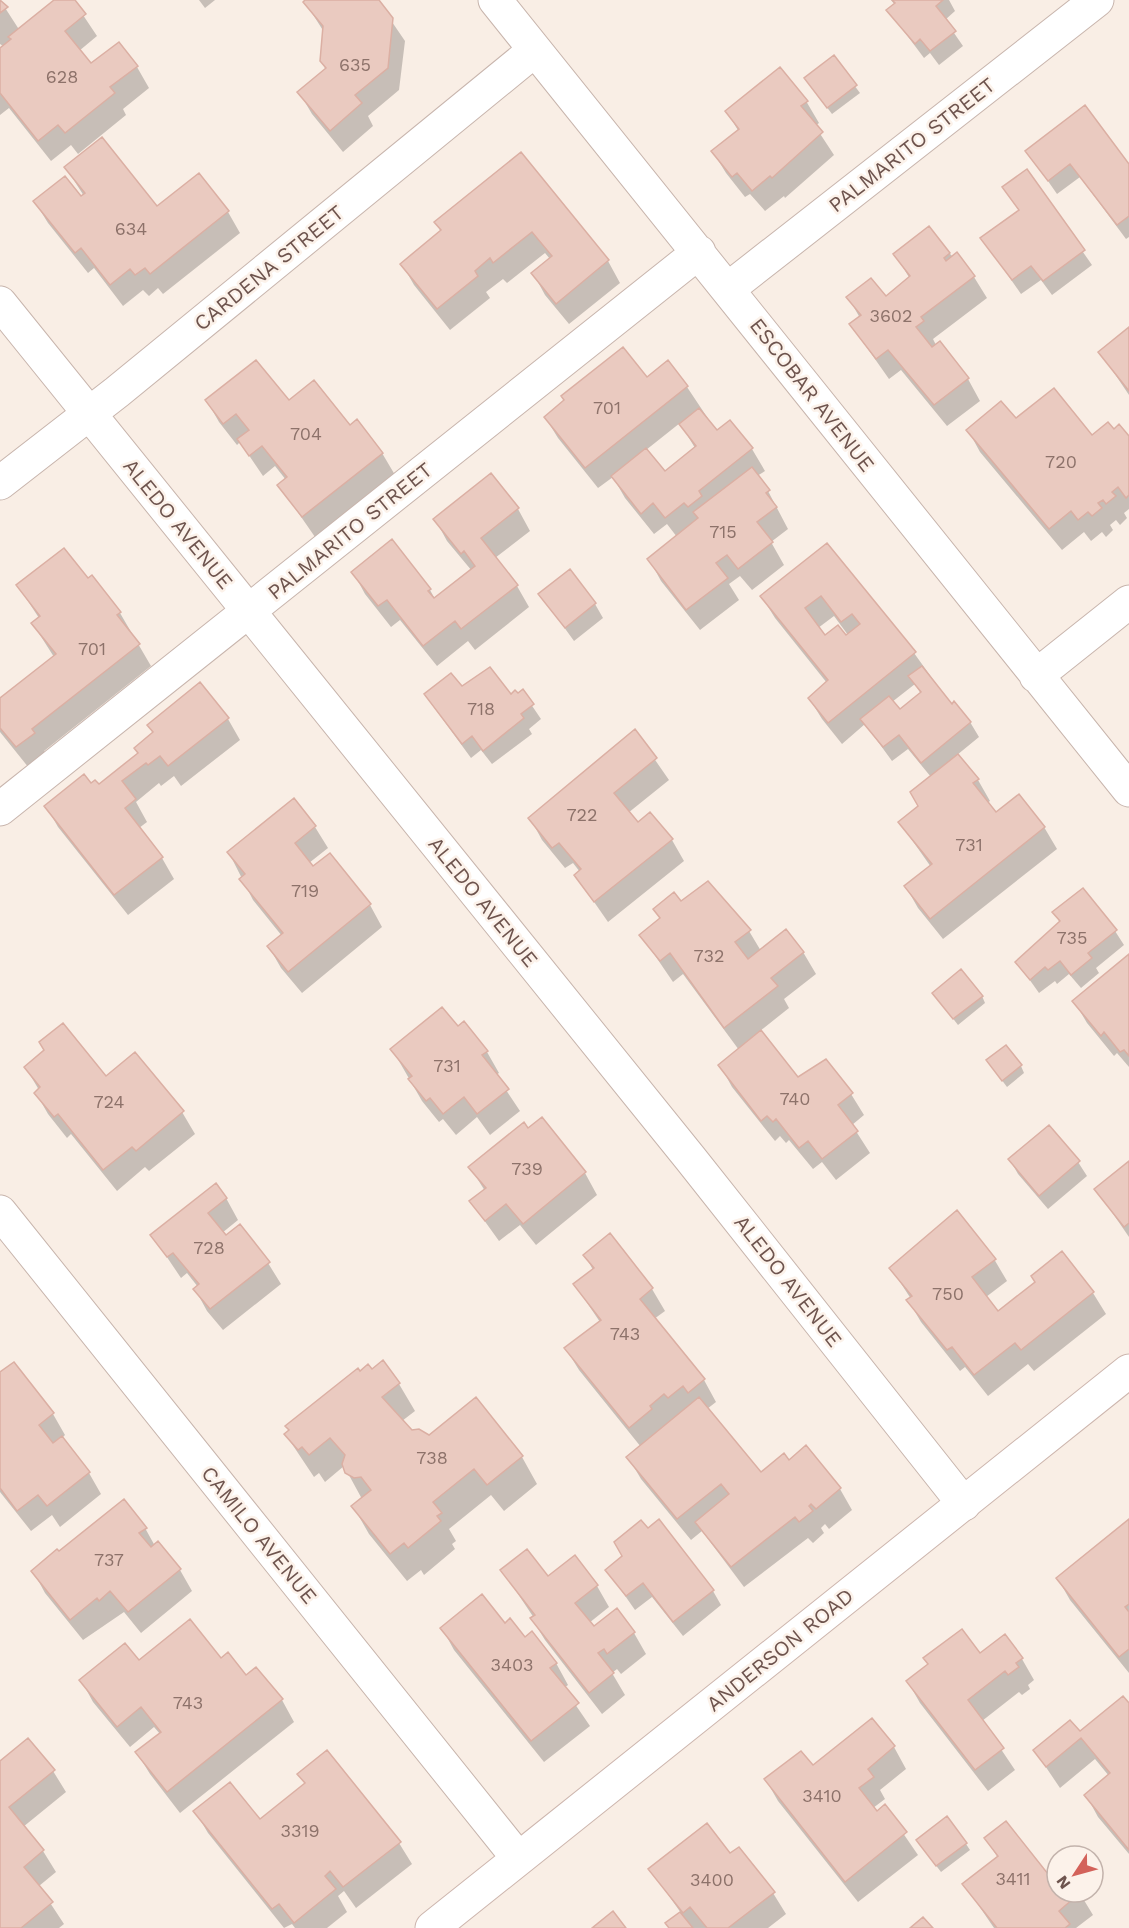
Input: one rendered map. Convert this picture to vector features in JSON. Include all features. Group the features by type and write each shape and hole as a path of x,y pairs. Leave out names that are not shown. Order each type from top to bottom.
{"street":[{"name":"ESCOBAR AVENUE","path":"495,0 699,252 1035,676 1129,790"},
{"name":"PALMARITO STREET","path":"728,289 1090,2"},
{"name":"CARDENA STREET","path":"0,483 89,414 535,50"},
{"name":"PALMARITO STREET","path":"0,809 699,252"},
{"name":"ALEDO AVENUE","path":"0,303 690,1158 964,1504"},
{"path":"1035,676 1129,602"},
{"name":"CAMILO AVENUE","path":"0,1212 519,1858"},
{"name":"ANDERSON ROAD","path":"432,1928 1129,1371"}],"building":[{"path":"0,0 8,7 0,13"},
{"path":"54,0 75,0 86,14 65,31 91,63 119,42 138,66 110,87 115,93 65,133 58,125 38,141 0,93 0,48 11,39 8,37"},
{"path":"305,0 379,0 393,18 388,68 355,95 362,103 330,131 297,92 326,68 320,61 323,26 303,2"},
{"path":"892,0 943,0 936,6 956,31 930,51 920,39 915,44 886,10 895,3"},
{"path":"834,55 857,85 827,108 804,78"},
{"path":"780,67 808,101 801,106 823,132 772,178 770,176 752,191 737,173 732,177 711,151 739,129 725,111"},
{"path":"1085,105 1129,164 1129,216 1117,225 1070,164 1048,181 1025,151"},
{"path":"102,137 157,206 199,173 229,211 150,274 145,268 135,275 130,269 110,285 81,248 75,253 33,201 65,176 81,196 85,193 64,167"},
{"path":"521,152 609,260 556,304 531,273 552,256 532,232 493,263 490,258 475,271 478,276 437,309 400,264 441,230 434,222"},
{"path":"1027,169 1085,250 1043,281 1031,266 1012,280 980,238 1019,210 1002,187"},
{"path":"929,226 950,253 944,258 946,261 957,252 975,276 921,317 924,321 916,327 932,347 940,341 969,378 934,405 888,350 876,359 849,324 861,315 846,297 871,278 886,296 910,276 893,254"},
{"path":"1129,327 1129,391 1098,352"},
{"path":"623,347 647,377 668,360 688,386 585,468 544,417 564,400 561,396"},
{"path":"256,360 289,400 314,380 350,425 357,419 383,453 302,517 277,485 287,477 262,446 249,456 237,439 249,430 236,414 223,424 205,400"},
{"path":"1054,388 1092,435 1108,422 1114,429 1119,424 1129,436 1129,495 1126,498 1118,487 1112,492 1116,496 1106,504 1103,500 1098,503 1102,508 1092,516 1088,512 1078,520 1071,511 1049,529 966,430 1001,401 1016,418"},
{"path":"699,408 717,430 730,420 753,448 699,491 702,496 688,507 684,503 665,518 653,503 641,514 611,476 646,448 665,471 696,446 679,424"},
{"path":"752,467 770,490 766,493 777,507 757,522 773,542 738,569 727,555 716,563 728,578 686,610 647,559 698,518 693,512"},
{"path":"491,473 519,508 481,538 518,585 461,629 455,621 423,646 387,600 378,606 351,572 392,539 431,589 428,591 434,598 475,566 464,551 461,554 433,519"},
{"path":"827,543 916,652 828,723 808,698 828,680 760,596","holes":["821,596 841,622 852,614 860,624 846,635 838,625 825,635 805,608"]},
{"path":"64,548 88,578 92,575 121,612 117,615 140,644 32,729 35,733 16,747 0,728 0,698 56,654 31,623 40,616 16,585"},
{"path":"570,569 596,603 565,628 538,594"},
{"path":"922,666 952,704 954,701 971,722 921,763 899,735 883,747 860,719 889,696 900,709 921,692 908,676"},
{"path":"490,667 511,694 515,690 518,693 523,689 534,704 521,714 524,718 483,751 472,736 462,744 424,694 451,673 462,686"},
{"path":"200,682 229,718 168,766 160,756 148,765 146,763 122,781 136,799 125,808 163,857 114,895 44,806 84,774 91,783 95,780 99,784 138,753 134,748 153,732 147,725"},
{"path":"635,729 657,758 614,793 638,822 650,812 673,839 594,902 574,875 581,869 559,843 552,848 528,818"},
{"path":"958,754 979,779 973,783 996,812 1019,794 1045,827 930,919 904,886 932,864 898,822 918,806 910,792"},
{"path":"294,798 316,826 295,843 313,866 330,853 371,904 288,972 267,946 283,933 239,879 245,874 227,852"},
{"path":"708,881 751,930 735,942 748,959 786,929 804,952 771,978 778,986 724,1028 670,953 660,961 639,935 660,918 653,909 674,892 681,901"},
{"path":"1083,888 1117,930 1088,953 1092,958 1071,975 1060,961 1048,970 1045,967 1030,980 1015,962 1060,921 1052,912"},
{"path":"1129,954 1129,1056 1124,1050 1120,1052 1104,1032 1101,1036 1072,1001"},
{"path":"961,969 983,996 953,1019 932,993"},
{"path":"442,1007 458,1026 464,1021 488,1051 482,1055 509,1089 477,1114 464,1097 443,1114 430,1098 426,1101 408,1079 412,1076 390,1049"},
{"path":"63,1023 106,1076 135,1052 184,1111 136,1151 132,1147 103,1170 58,1114 54,1117 34,1093 40,1087 24,1067 44,1050 39,1042"},
{"path":"761,1030 798,1077 826,1059 853,1093 838,1105 858,1131 822,1159 808,1141 799,1148 776,1119 773,1122 767,1116 761,1121 718,1065"},
{"path":"1006,1045 1022,1065 1002,1081 986,1060"},
{"path":"542,1117 586,1172 523,1224 506,1204 485,1221 469,1201 486,1188 468,1167 524,1122 528,1128"},
{"path":"1049,1125 1080,1161 1039,1196 1008,1159"},
{"path":"1129,1161 1129,1223 1124,1227 1094,1189"},
{"path":"216,1183 227,1198 208,1213 226,1235 240,1224 270,1262 210,1309 193,1289 199,1284 173,1253 167,1257 150,1235"},
{"path":"957,1210 996,1259 972,1277 998,1311 1035,1282 1031,1276 1062,1251 1094,1292 1021,1350 1015,1343 974,1375 952,1347 947,1350 906,1300 912,1296 889,1268"},
{"path":"610,1233 653,1288 640,1299 705,1379 688,1393 683,1386 668,1398 664,1394 650,1406 652,1409 629,1428 564,1348 601,1320 573,1284 594,1268 583,1255"},
{"path":"383,1360 400,1383 382,1397 412,1430 419,1429 429,1435 476,1397 523,1456 487,1485 474,1469 433,1502 442,1513 437,1516 441,1521 408,1548 404,1543 390,1554 351,1506 371,1490 361,1477 354,1478 345,1473 342,1464 345,1455 330,1438 309,1455 302,1447 298,1450 284,1434 289,1430 285,1426 358,1368 360,1371 368,1364 372,1369"},
{"path":"14,1362 54,1413 39,1425 53,1443 62,1436 90,1472 47,1506 38,1495 17,1511 0,1488 0,1372"},
{"path":"699,1397 761,1472 784,1453 789,1460 806,1445 841,1488 816,1509 811,1504 809,1506 813,1511 799,1522 795,1517 731,1567 695,1522 729,1494 721,1484 677,1519 626,1457"},
{"path":"124,1499 147,1528 139,1533 151,1547 158,1541 181,1569 128,1612 110,1591 99,1601 97,1598 70,1620 31,1571"},
{"path":"659,1519 714,1590 673,1622 643,1583 626,1596 605,1570 622,1556 614,1542 641,1520 648,1528"},
{"path":"1129,1519 1129,1604 1125,1607 1129,1612 1129,1649 1119,1657 1056,1578"},
{"path":"527,1549 548,1576 575,1555 598,1585 575,1603 594,1626 617,1608 635,1632 607,1654 604,1649 598,1653 614,1673 589,1693 530,1618 535,1615 500,1570"},
{"path":"482,1594 505,1623 510,1618 525,1637 532,1631 557,1663 550,1668 579,1703 531,1741 440,1628"},
{"path":"190,1619 221,1658 228,1652 246,1675 256,1667 283,1699 167,1792 135,1752 161,1732 141,1707 117,1727 79,1680 125,1643 139,1660"},
{"path":"962,1629 980,1653 1005,1634 1023,1658 1016,1663 1019,1667 1008,1675 1005,1671 968,1700 1004,1748 975,1770 906,1681 928,1664 923,1658"},
{"path":"1123,1696 1129,1703 1129,1850 1084,1795 1110,1773 1081,1738 1046,1767 1033,1750 1070,1720 1080,1731"},
{"path":"872,1718 895,1746 868,1769 874,1777 859,1788 877,1811 885,1804 907,1832 845,1882 764,1779 801,1751 813,1765"},
{"path":"28,1738 55,1770 9,1807 44,1850 24,1867 53,1902 21,1928 0,1928 0,1761"},
{"path":"327,1750 401,1842 343,1887 330,1871 325,1876 336,1889 294,1923 279,1904 272,1909 193,1811 230,1782 260,1819 305,1783 297,1774"},
{"path":"947,1816 967,1843 936,1866 916,1840"},
{"path":"1006,1821 1045,1870 1045,1904 1067,1904 1059,1911 1070,1924 1065,1928 997,1928 962,1884 998,1856 984,1838"},
{"path":"707,1823 730,1853 739,1847 775,1892 728,1928 707,1928 690,1907 683,1913 648,1869"},
{"path":"613,1911 626,1928 592,1928"},
{"path":"680,1912 693,1928 669,1928 665,1923"},
{"path":"923,1917 933,1928 910,1928"}]}
